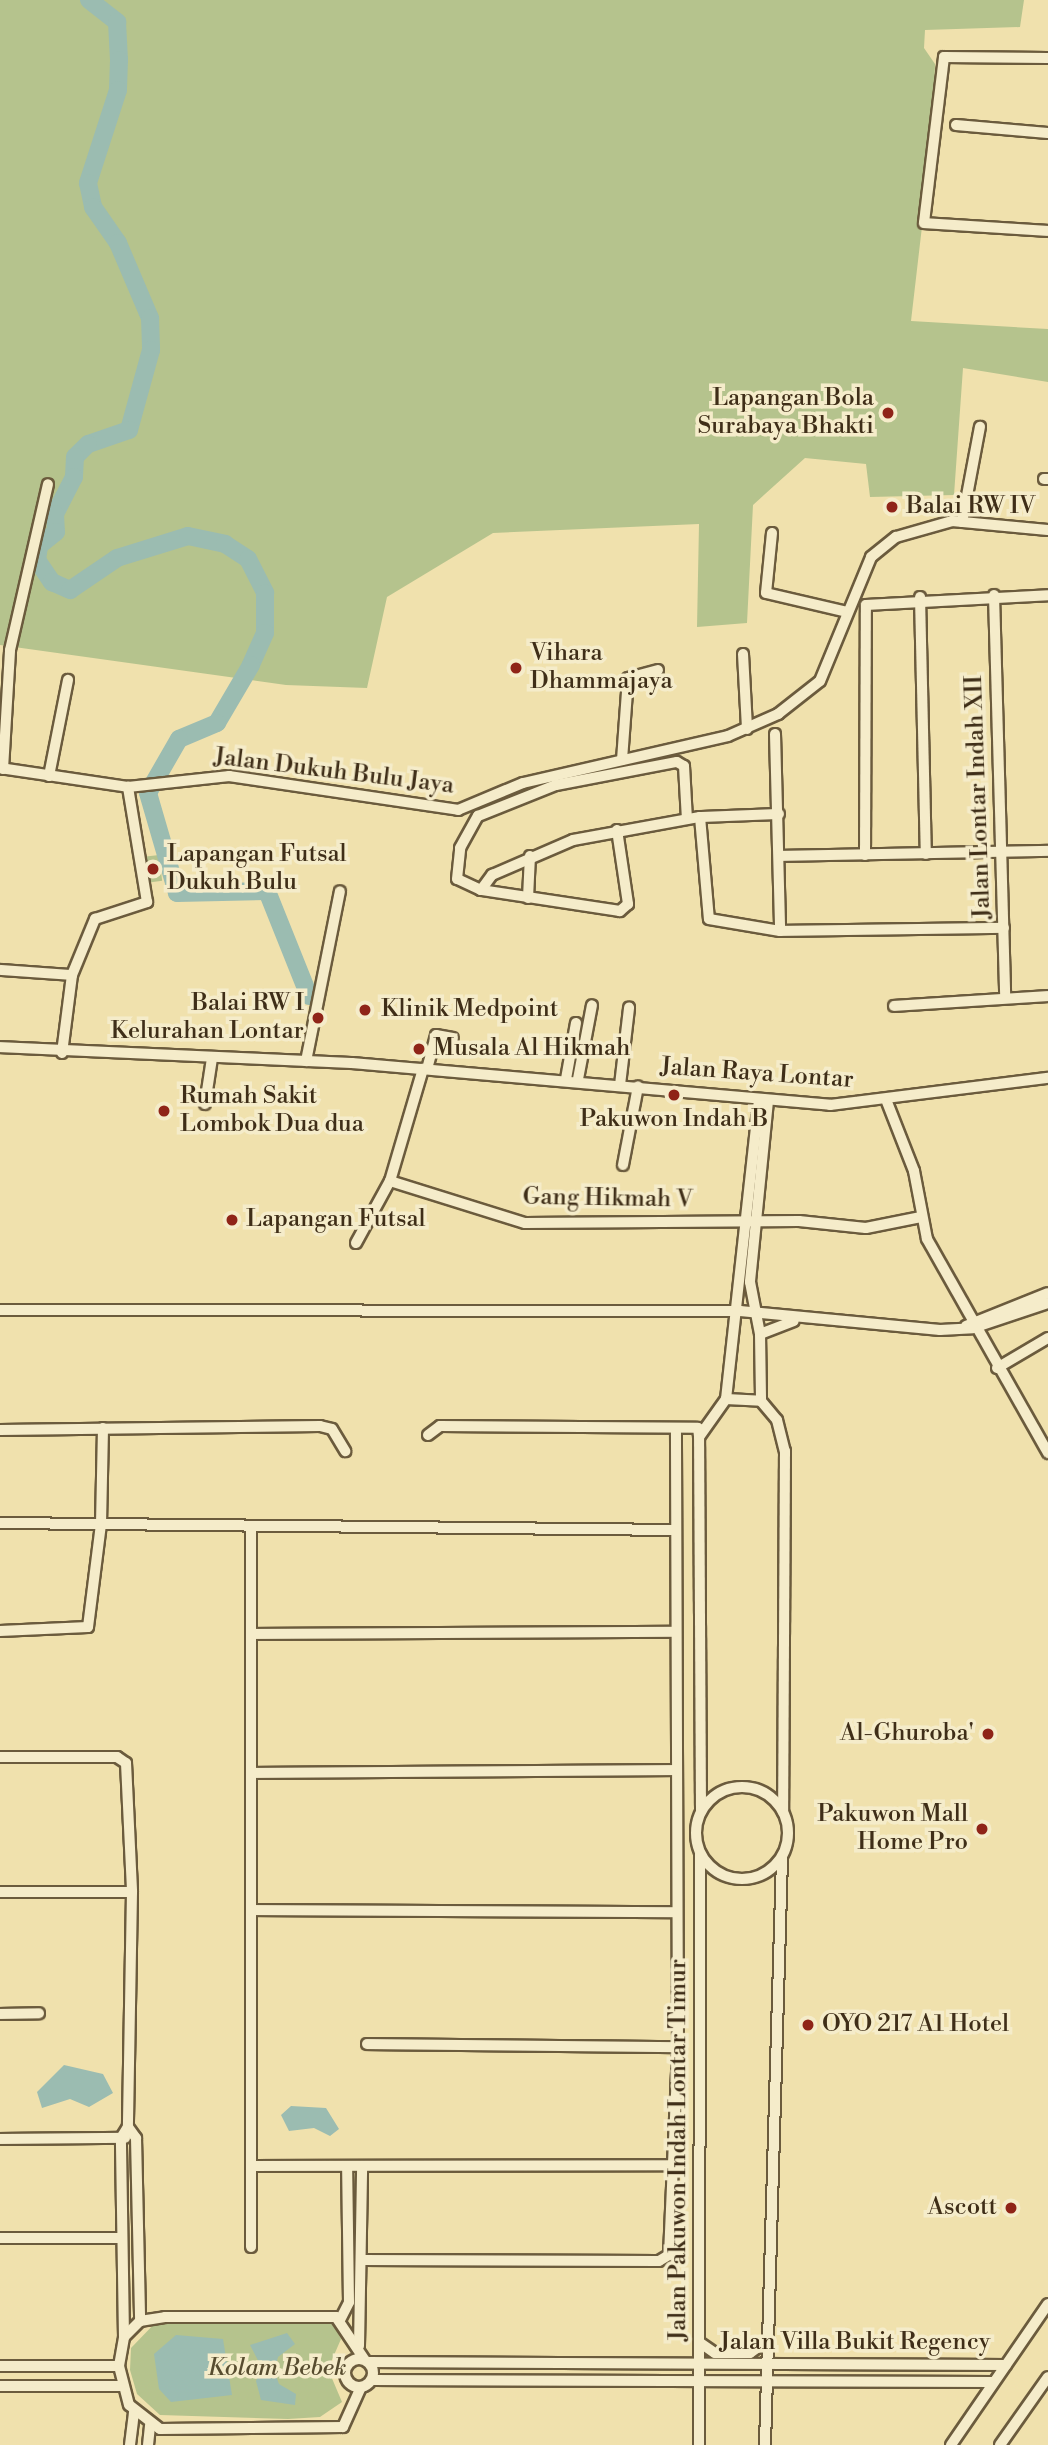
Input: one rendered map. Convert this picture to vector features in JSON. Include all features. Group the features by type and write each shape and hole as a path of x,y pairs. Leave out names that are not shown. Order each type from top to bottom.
{"street":[{"path":"1048,58 951,53 943,60 924,223 1048,231"},
{"path":"956,125 1048,132"},
{"path":"962,522 980,427"},
{"path":"1,769 12,644 48,484"},
{"name":"Jalan Dukuh Bulu Jaya","path":"1,769 128,787 229,776 458,810 523,783 747,729 820,681 847,612 879,547 917,527 962,522 1048,530"},
{"path":"772,533 766,593 847,612"},
{"name":"Jalan Lontar Indah XII","path":"994,595 1006,998"},
{"path":"865,855 863,614 870,603 920,597 1048,595"},
{"path":"920,597 926,854"},
{"path":"0,645 12,644"},
{"path":"743,654 747,729"},
{"path":"622,760 628,678 658,670"},
{"path":"49,776 68,680"},
{"path":"775,734 781,856 780,931"},
{"path":"617,830 625,909 481,890 457,879 460,848 472,823 556,785 677,762 684,766 687,819"},
{"path":"62,1054 72,975 98,915 146,905 128,787"},
{"path":"481,890 492,875 530,856 617,830 700,817 779,814"},
{"path":"700,817 706,917 780,931 1004,928"},
{"path":"781,856 1048,852"},
{"path":"528,898 530,856"},
{"path":"306,1061 340,891"},
{"path":"0,970 72,975"},
{"path":"894,1006 1048,996"},
{"path":"578,1079 592,1005"},
{"path":"620,1081 629,1008"},
{"path":"566,1079 576,1023"},
{"path":"356,1243 390,1181 436,1035 453,1038"},
{"name":"Jalan Raya Lontar","path":"0,1046 62,1054 306,1061 620,1081 638,1086 763,1101 887,1102 1048,1078"},
{"path":"205,1104 212,1058"},
{"path":"623,1165 638,1086"},
{"path":"699,1437 726,1399 751,1224 763,1101"},
{"path":"887,1102 914,1171 921,1217 969,1327 1048,1453"},
{"name":"Gang Hikmah V","path":"390,1181 526,1223 751,1224 799,1221 866,1228 921,1217"},
{"path":"751,1224 750,1282 760,1334 761,1401 777,1420 785,1451 783,1812 788,1834 782,1857 764,2364 765,2445"},
{"path":"969,1327 1048,1293"},
{"path":"0,1310 740,1311 805,1319 969,1327 1048,1303"},
{"path":"760,1334 805,1319"},
{"path":"997,1368 1048,1338"},
{"path":"726,1399 761,1401"},
{"path":"0,1430 320,1426 332,1429 345,1451"},
{"path":"428,1435 440,1426 698,1428 701,1810 695,1832 700,1854 718,1873 746,1880 782,1857"},
{"path":"0,1631 88,1627 101,1524 103,1428"},
{"path":"361,2260 659,2261 672,2245 678,2047 676,1428"},
{"path":"0,1523 676,1530"},
{"path":"251,1526 251,2247"},
{"path":"251,1634 676,1632"},
{"path":"0,1757 117,1757 126,1763 132,1892 128,2127 121,2138 124,2337 119,2366 120,2386 134,2411 150,2425 332,2429 351,2420 361,2387 372,2380 359,2346 340,2320 326,2315 140,2321 124,2337"},
{"path":"251,1773 676,1770"},
{"path":"701,1810 722,1791 743,1787 763,1792 783,1812"},
{"name":"Jalan Pakuwon Indah Lontar Timur","path":"699,2445 700,1854"},
{"path":"0,1892 132,1892"},
{"path":"251,1910 676,1912"},
{"path":"0,2014 39,2014"},
{"path":"367,2043 678,2047"},
{"path":"128,2127 136,2138 140,2321"},
{"path":"0,2139 136,2138"},
{"path":"251,2166 675,2165"},
{"path":"340,2320 349,2302 347,2166"},
{"path":"359,2346 362,2166"},
{"path":"0,2238 122,2238"},
{"path":"951,2445 1048,2304"},
{"path":"699,2342 715,2354 750,2353 765,2342"},
{"path":"361,2387 349,2382 345,2370 366,2360"},
{"name":"Jalan Villa Bukit Regency","path":"366,2360 1006,2365"},
{"path":"818,2364 818,2382"},
{"path":"0,2366 119,2366"},
{"path":"1000,2445 1048,2377"},
{"name":"Jalan Villa Bukit Regency","path":"372,2380 993,2382"},
{"path":"0,2386 120,2386"},
{"path":"130,2445 134,2411"},
{"path":"148,2445 150,2425"}],"green space":[{"path":"0,0 1024,0 1020,27 925,30 924,48 935,64 933,132 911,321 1048,329 1048,382 963,368 954,495 870,497 866,464 805,458 753,505 747,623 697,627 699,524 493,533 387,597 367,688 286,685 0,645"},
{"name":"Lapangan Futsal Dukuh Bulu","path":"159,855 162,881 147,883 144,857"},
{"name":"Kolam Bebek","path":"159,2319 332,2321 341,2339 328,2369 342,2402 320,2417 288,2419 160,2415 137,2394 130,2370 131,2348"}],"water":[{"path":"64,2065 103,2074 113,2093 89,2107 70,2099 42,2108 37,2092"},
{"path":"291,2106 326,2108 339,2129 330,2136 314,2128 289,2131 281,2115"},
{"path":"287,2333 295,2344 278,2357 274,2371 279,2384 296,2394 295,2405 261,2400 256,2381 262,2368 250,2345"},
{"path":"176,2335 223,2339 232,2395 171,2402 159,2389 154,2354"}],"waterway":[{"path":"89,0 117,22 119,60 118,90 88,183 93,207 118,243 150,318 151,350 129,430 88,444 75,457 74,477 55,514 56,532 39,546 37,560 52,582 70,590 117,558 188,536 225,544 248,559 265,593 265,633 251,665 217,723 179,739 148,793 177,893 267,891 309,996"}],"place":[{"name":"Lapangan Bola Surabaya Bhakti","path":"888,413"},
{"name":"Balai RW IV","path":"892,507"},
{"name":"Vihara Dhammajaya","path":"516,668"},
{"name":"Lapangan Futsal Dukuh Bulu","path":"153,869"},
{"name":"Klinik Medpoint","path":"365,1010"},
{"name":"Balai RW I Kelurahan Lontar","path":"318,1018"},
{"name":"Musala Al Hikmah","path":"419,1049"},
{"name":"Pakuwon Indah B","path":"674,1095"},
{"name":"Rumah Sakit Lombok Dua dua","path":"164,1111"},
{"name":"Lapangan Futsal","path":"232,1220"},
{"name":"Al-Ghuroba'","path":"988,1734"},
{"name":"Pakuwon Mall Home Pro","path":"982,1829"},
{"name":"OYO 217 A1 Hotel","path":"808,2025"},
{"name":"Ascott","path":"1011,2208"}]}
